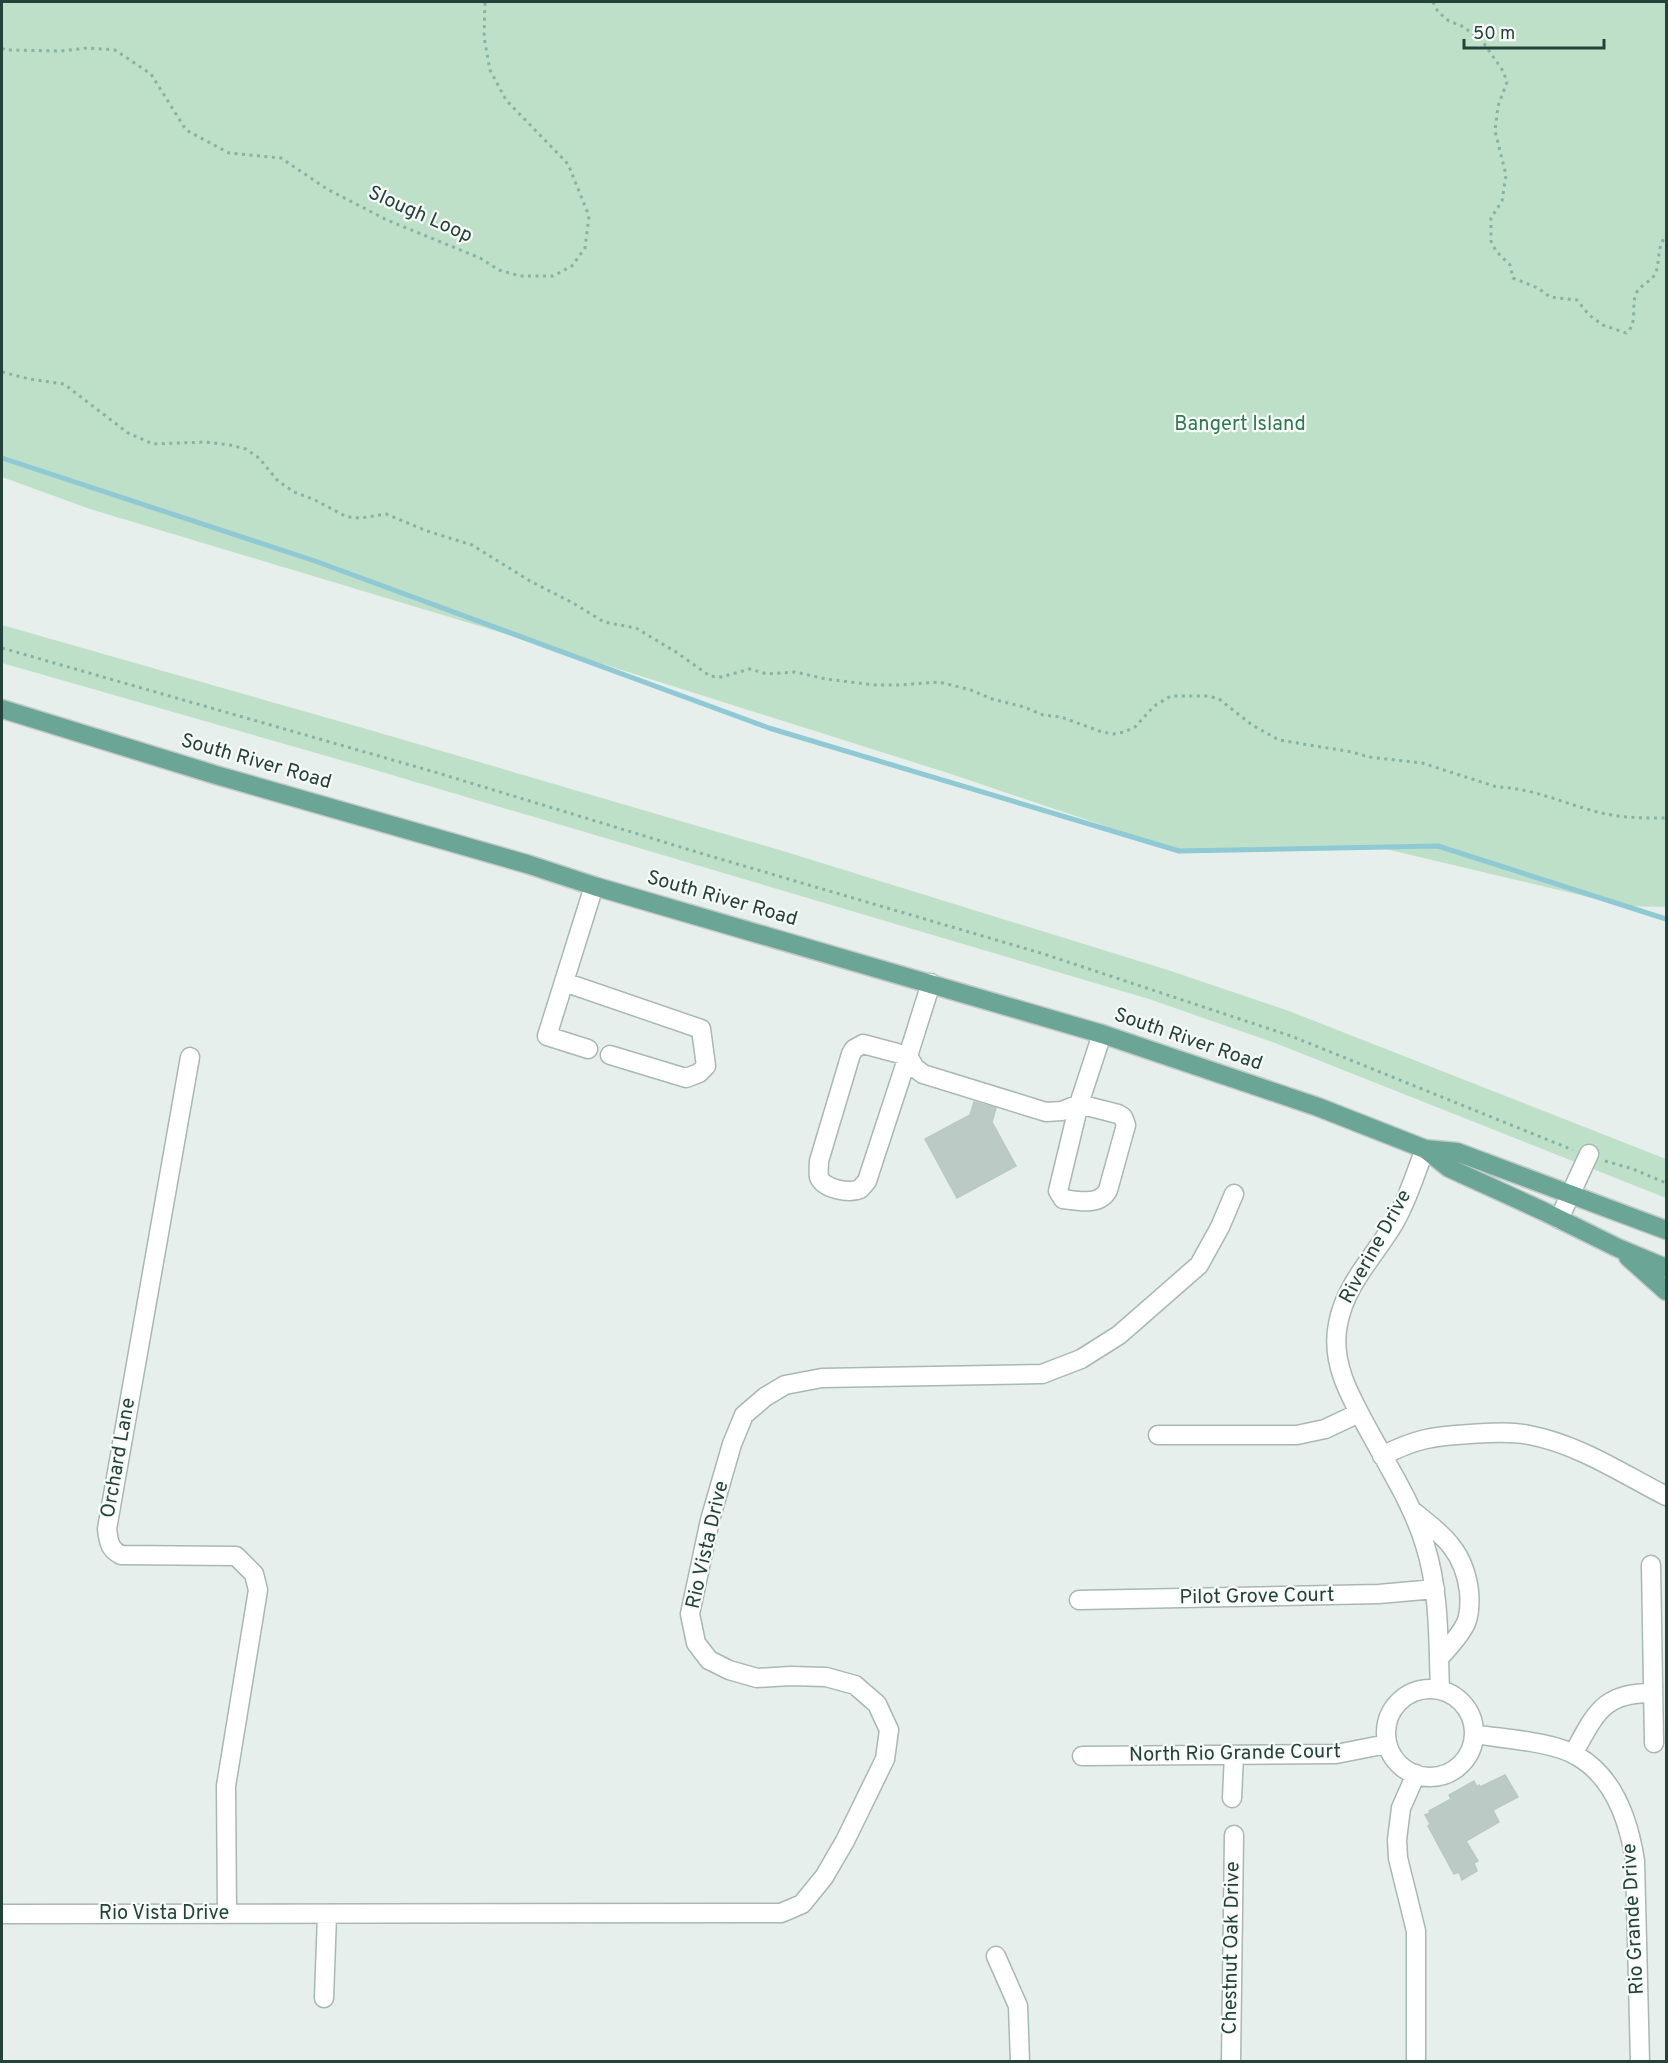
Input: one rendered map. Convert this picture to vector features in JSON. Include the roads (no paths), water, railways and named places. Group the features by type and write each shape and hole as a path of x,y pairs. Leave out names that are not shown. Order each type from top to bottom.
{"main road":[{"name":"South River Road","path":"2,709 216,775 1102,1034 1318,1107 1425,1149 1456,1152 1666,1230"},
{"name":"South River Road","path":"1425,1149 1449,1168 1666,1268"},
{"path":"1571,1196 1619,1223 1666,1243"},
{"path":"1615,1246 1666,1291"}],"street":[{"path":"588,1049 547,1036 594,886"},
{"path":"564,982 700,1029 706,1066 699,1073 686,1078 610,1055"},
{"path":"931,983 908,1056 865,1186 855,1192 847,1192 825,1185 819,1175 819,1161 851,1054 854,1049 863,1044 908,1056 915,1068 923,1074 1046,1112 1062,1111 1080,1104 1123,1117 1126,1125 1108,1190 1096,1201 1063,1199 1058,1191 1080,1104 1102,1034"},
{"name":"Orchard Lane","path":"190,1057 107,1529 109,1545 113,1552 121,1556 236,1556 254,1574 258,1590 226,1786 227,1913"},
{"name":"Riverine Drive","path":"1425,1149 1394,1223 1351,1287 1338,1322 1336,1352 1343,1378 1359,1413 1411,1510 1425,1545 1435,1589 1440,1690"},
{"path":"1559,1219 1589,1154"},
{"name":"Rio Vista Drive","path":"2,1914 781,1913 801,1904 824,1877 844,1841 885,1759 889,1730 877,1704 855,1685 826,1677 757,1678 729,1670 709,1660 696,1643 690,1614 694,1594 710,1520 732,1444 744,1415 765,1396 785,1386 822,1378 1042,1374 1081,1359 1119,1335 1199,1266 1220,1227 1234,1194"},
{"path":"1158,1435 1297,1435 1325,1429 1359,1413"},
{"path":"1382,1456 1405,1444 1438,1436 1495,1433 1529,1435 1573,1449 1666,1496"},
{"name":"Riverine Drive","path":"1411,1510 1449,1542 1462,1562 1468,1586 1469,1609 1465,1626 1440,1657"},
{"path":"1651,1565 1654,1743"},
{"name":"Pilot Grove Court","path":"1079,1600 1379,1594 1435,1589"},
{"path":"1429,1689 1440,1690 1456,1699 1465,1708 1471,1718 1474,1734 1469,1752 1455,1768 1438,1775 1416,1774 1400,1765 1387,1744 1388,1721 1398,1702 1418,1691 1429,1689"},
{"path":"1573,1754 1593,1718 1609,1702 1628,1694 1653,1694"},
{"name":"Rio Grande Drive","path":"1474,1734 1545,1745 1573,1754 1604,1782 1624,1816 1631,1837 1635,1861 1640,2061"},
{"name":"North Rio Grande Court","path":"1082,1756 1336,1754 1387,1744"},
{"path":"1232,1798 1234,1755"},
{"path":"1416,1774 1401,1808 1397,1840 1398,1857 1416,1931 1416,2061"},
{"name":"Chestnut Oak Drive","path":"1231,2061 1234,1835"},
{"path":"324,1998 327,1915"},
{"path":"996,1956 1018,2006 1020,2061"}],"waterway":[{"path":"2,458 315,561 769,728 1179,851 1438,846 1666,919"}],"park label":[{"name":"Bangert Island","path":"1240,425"}]}
